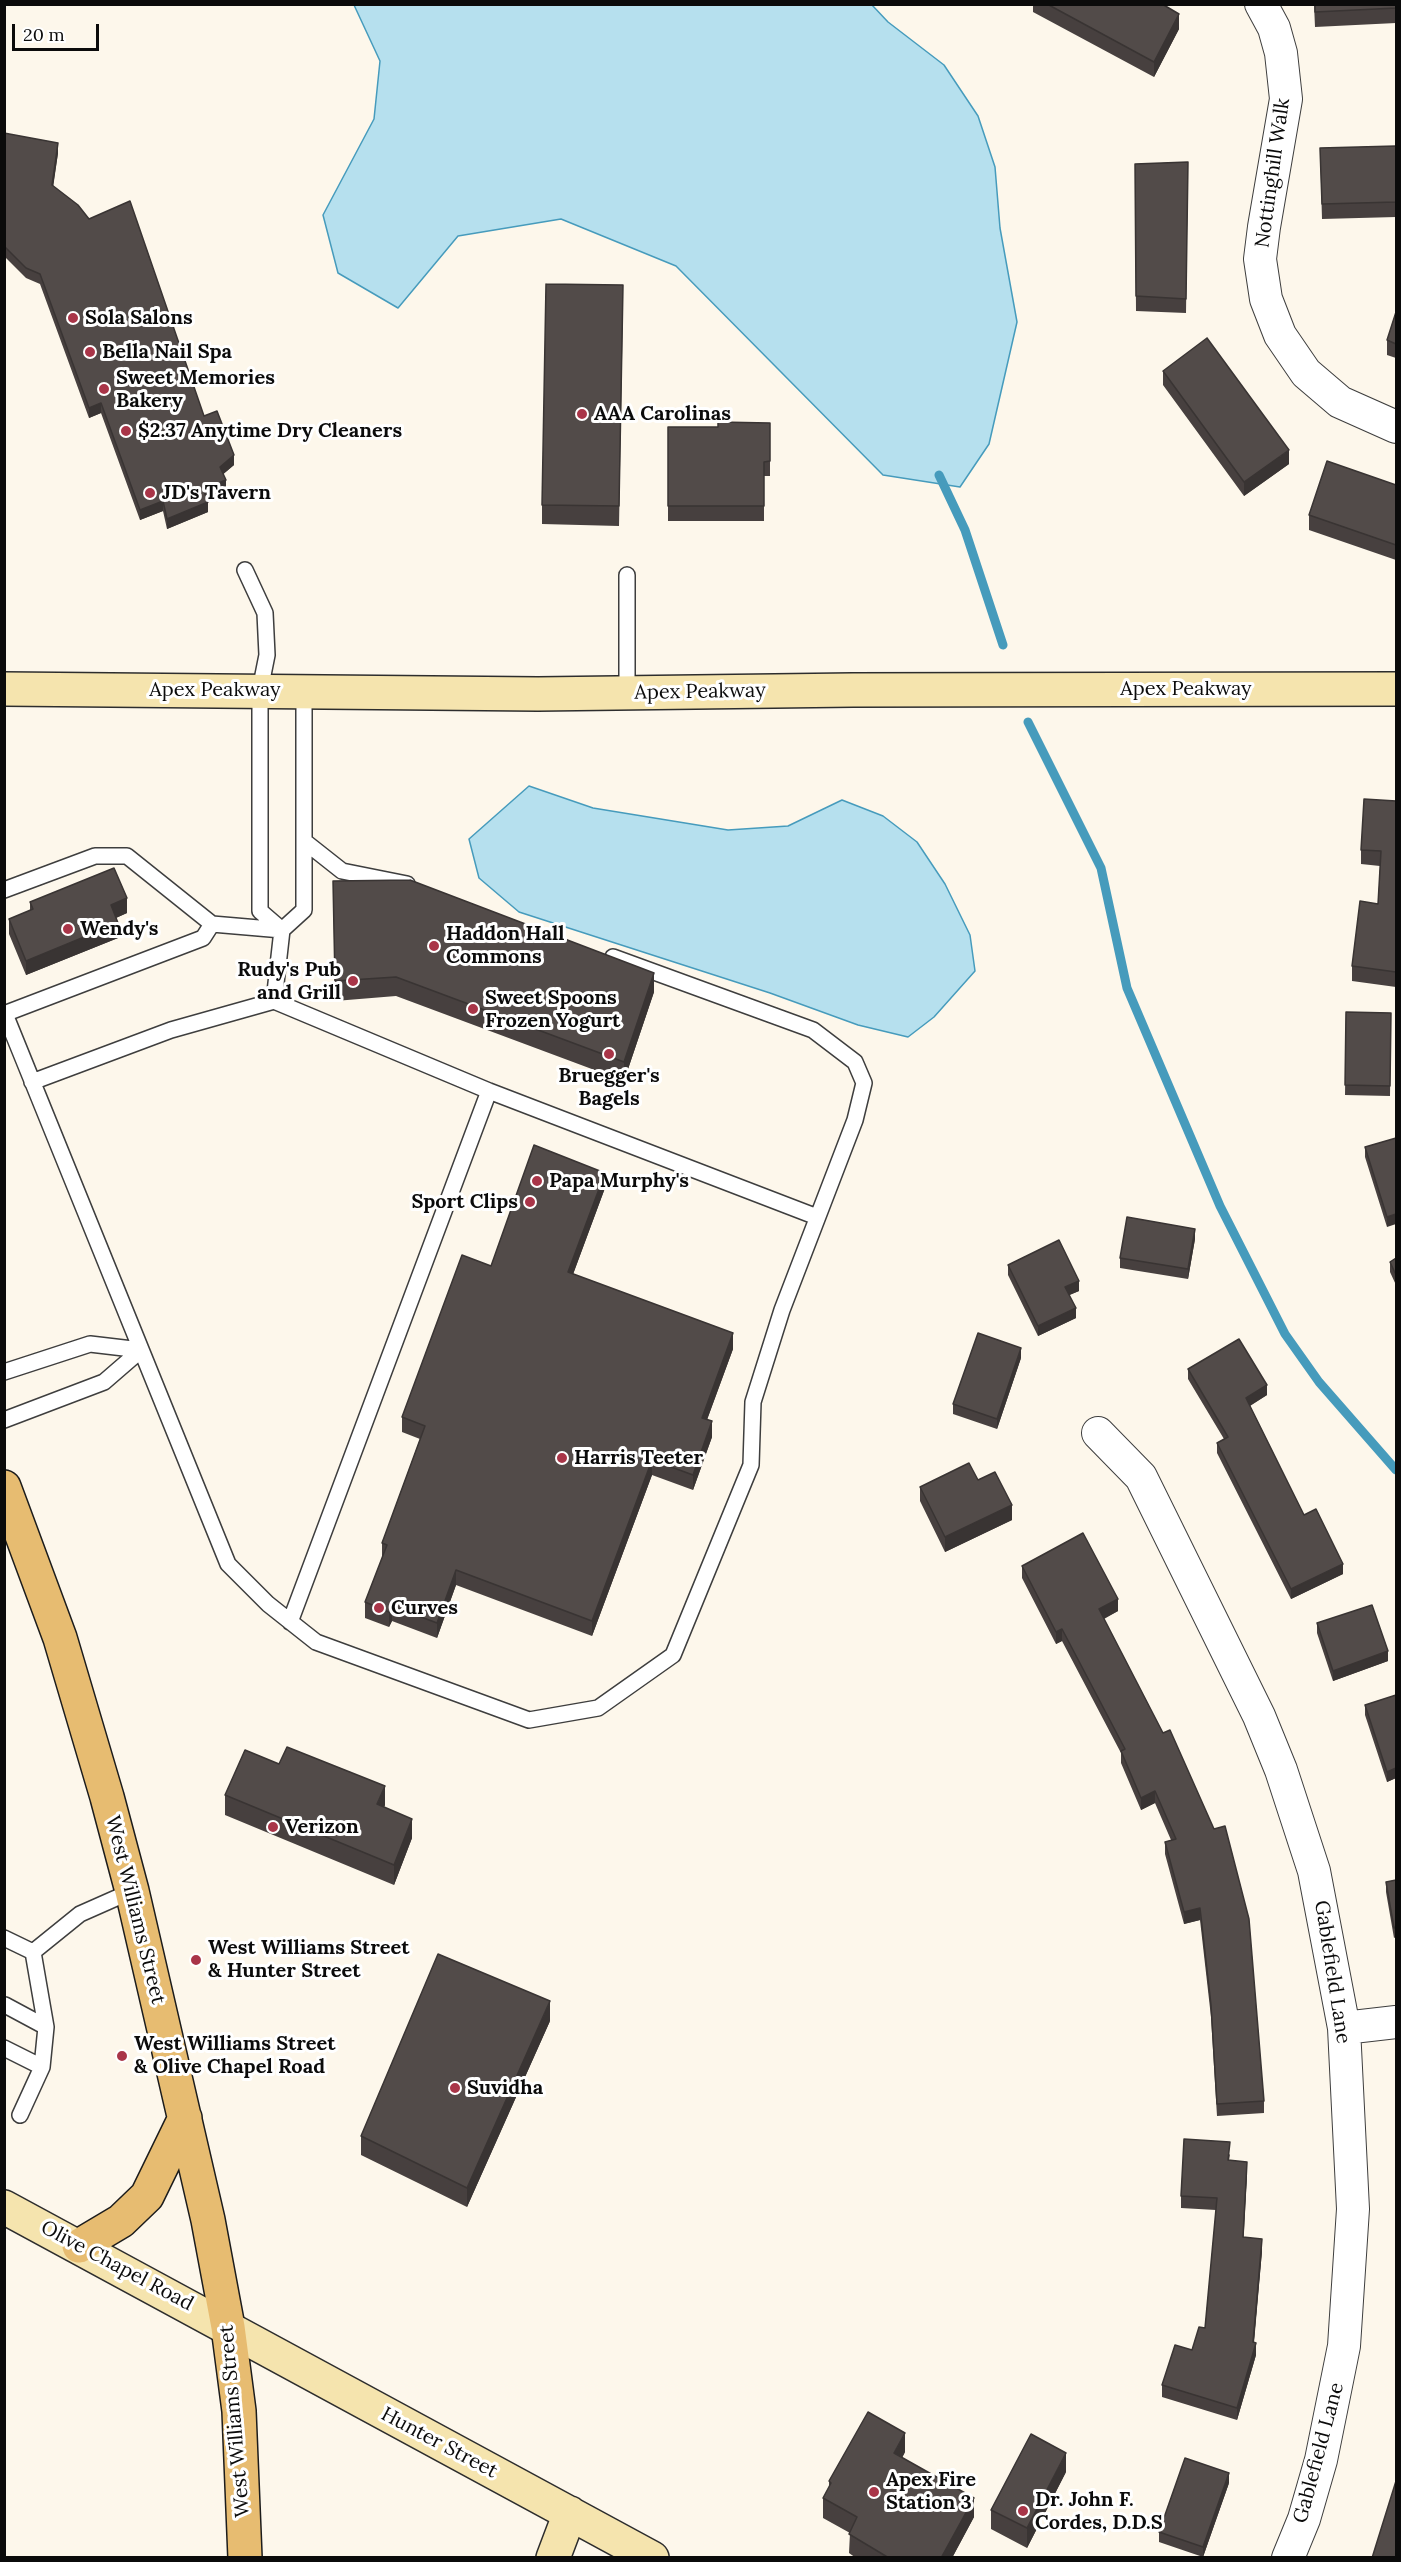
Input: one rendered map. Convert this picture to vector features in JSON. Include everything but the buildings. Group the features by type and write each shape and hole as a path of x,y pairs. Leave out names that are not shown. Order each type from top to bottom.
{"main road":[{"name":"Apex Peakway","path":"4,689 627,693 967,689 1396,689"},
{"name":"West Williams Street","path":"4,1487 60,1638 132,1891 185,2118 214,2247 228,2327 238,2411 245,2558"},
{"path":"79,2246 121,2220 147,2196 185,2118"},
{"name":"Olive Chapel Road","path":"4,2207 228,2327"},
{"name":"Hunter Street","path":"228,2327 652,2558"},
{"path":"553,2558 570,2513"}],"street":[{"name":"Nottinghill Walk","path":"1261,4 1274,28 1281,53 1286,99 1260,259 1266,300 1280,335 1306,373 1340,402 1396,427"},
{"name":"Gablefield Lane","path":"1098,1433 1141,1477 1259,1716 1281,1770 1314,1871 1344,2028 1353,2209 1344,2346 1321,2460 1304,2519 1288,2558"},
{"path":"1344,2028 1396,2022"}],"lane":[{"path":"245,570 265,613 267,655 260,690 260,910 282,930"},
{"path":"627,575 627,693"},
{"path":"274,1001 282,930 304,910 304,690"},
{"path":"304,841 342,872 424,889"},
{"path":"4,890 95,856 127,855 212,924 282,930"},
{"path":"212,924 203,938 5,1014 32,1082 228,1564 268,1604 316,1642 529,1720 598,1708 673,1655 752,1465 753,1402 782,1310 855,1120 864,1083 855,1062 813,1030 602,953"},
{"path":"32,1082 171,1030 274,1001 489,1091 817,1217"},
{"path":"290,1622 489,1091"},
{"path":"4,1372 90,1344 141,1350"},
{"path":"4,1420 104,1382 141,1350"},
{"path":"33,1952 80,1914 132,1891"},
{"path":"4,1938 33,1952"},
{"path":"20,2115 42,2067 46,2027 33,1952"},
{"path":"4,2005 46,2027"},
{"path":"4,2049 42,2067"}],"water":[{"path":"354,5 872,5 888,22 944,65 978,116 995,167 1000,228 1017,322 989,444 960,487 883,475 676,266 561,219 458,236 398,308 338,273 323,215 374,119 380,61"},
{"path":"529,786 593,808 728,830 788,826 842,800 883,816 917,842 945,884 970,935 975,971 934,1017 908,1037 858,1025 770,993 519,912 479,878 469,839"}],"waterway":[{"path":"939,475 965,530 1003,645"},
{"path":"1028,722 1101,868 1127,988 1220,1206 1285,1334 1319,1382 1396,1470"}],"place":[{"name":"Sola Salons","path":"73,318"},
{"name":"Bella Nail Spa","path":"90,352"},
{"name":"Sweet Memories Bakery","path":"104,389"},
{"name":"AAA Carolinas","path":"582,414"},
{"name":"$2.37 Anytime Dry Cleaners","path":"126,431"},
{"name":"JD's Tavern","path":"150,493"},
{"name":"Wendy's","path":"68,929"},
{"name":"Haddon Hall Commons","path":"434,946"},
{"name":"Rudy's Pub and Grill","path":"353,981"},
{"name":"Sweet Spoons Frozen Yogurt","path":"473,1009"},
{"name":"Bruegger's Bagels","path":"609,1054"},
{"name":"Papa Murphy's","path":"537,1181"},
{"name":"Sport Clips","path":"530,1202"},
{"name":"Harris Teeter","path":"562,1458"},
{"name":"Curves","path":"379,1608"},
{"name":"Verizon","path":"273,1827"},
{"name":"West Williams Street & Hunter Street","path":"196,1960"},
{"name":"West Williams Street & Olive Chapel Road","path":"122,2056"},
{"name":"Suvidha","path":"455,2088"},
{"name":"Apex Fire Station 3","path":"874,2492"},
{"name":"Dr. John F. Cordes, D.D.S","path":"1023,2511"}]}
